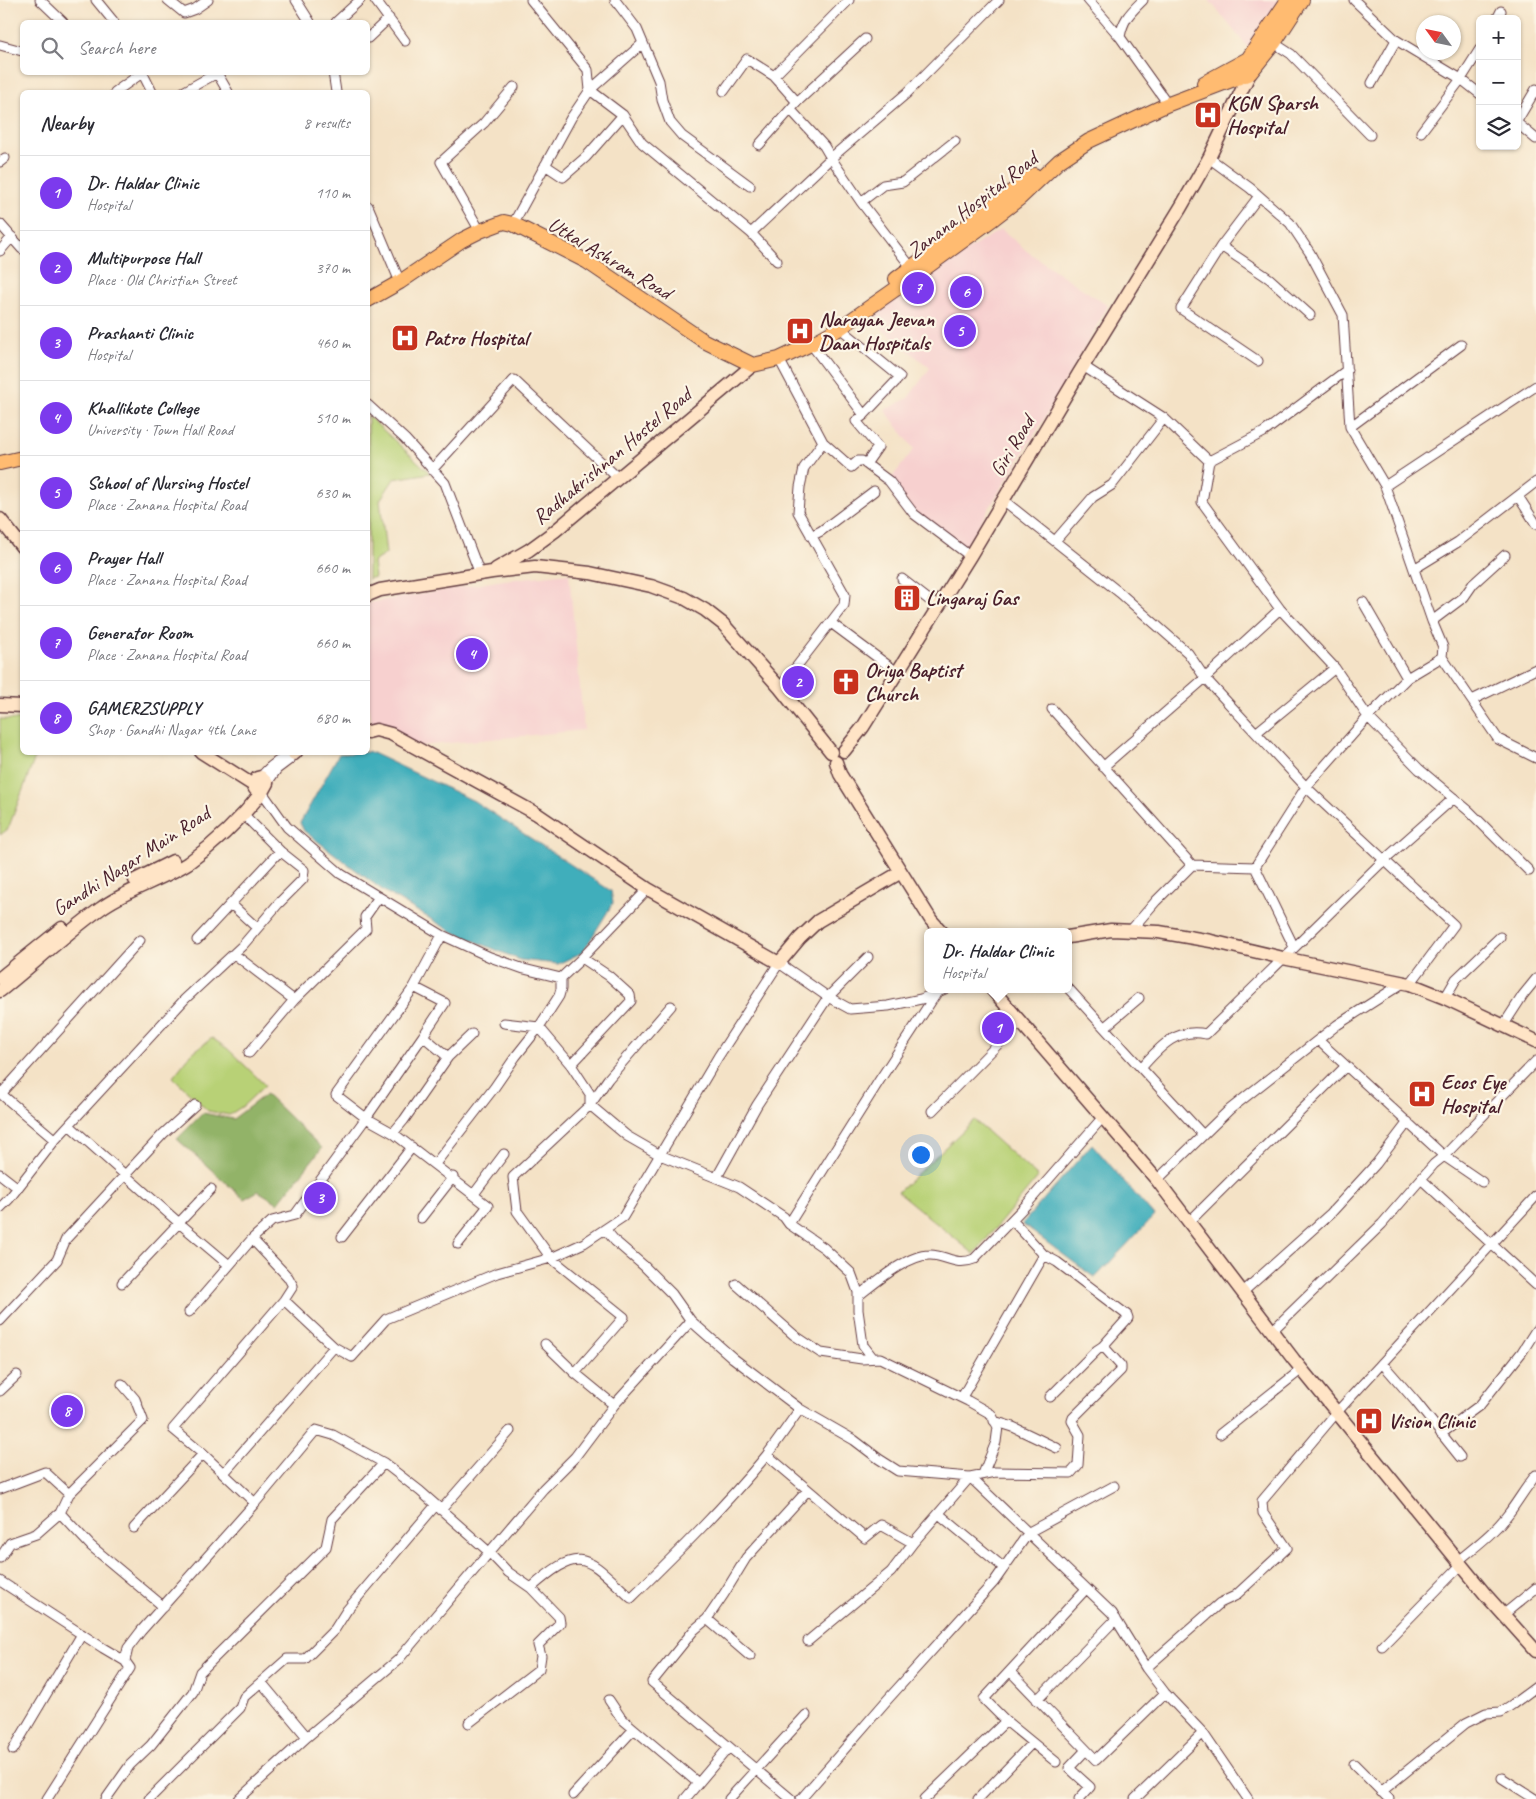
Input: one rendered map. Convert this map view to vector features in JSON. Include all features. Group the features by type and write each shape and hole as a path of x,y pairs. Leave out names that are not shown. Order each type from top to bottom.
{"main road":[{"path":"1249,66 1288,0"},
{"path":"773,358 814,337 854,312 911,266 1087,138 1165,101 1249,66 1274,43 1302,0"},
{"name":"Giri Road","path":"837,755 863,727 970,556 1083,366 1181,208 1209,158 1249,66"},
{"name":"Zanana Hospital Road","path":"753,365 811,344 840,328 1020,198 1059,161 1089,141 1165,101"},
{"name":"Utkal Ashram Road","path":"370,297 400,282 462,240 504,222 513,224 586,262 704,341 753,365"},
{"name":"Radhakrishnan Hostel Road","path":"486,573 529,550 555,531 753,365"},
{"path":"0,463 20,458"},
{"path":"0,519 20,544"},
{"path":"529,550 535,567"},
{"path":"370,594 380,590 535,567 590,573 651,586 684,598 705,610 722,624 837,755 840,774 931,920 938,928"},
{"path":"0,705 20,706"},
{"path":"0,711 20,711"},
{"path":"370,732 376,730 391,734 537,814 648,889 779,963 800,938 818,921 901,872"},
{"path":"206,755 259,784"},
{"path":"218,755 259,784"},
{"name":"Gandhi Nagar Main Road","path":"0,991 101,908 122,895 188,863 244,815 259,784"},
{"name":"Gandhi Nagar Main Road","path":"0,978 108,894 182,856 236,814 259,784"},
{"path":"1072,931 1107,925 1288,953 1409,982 1447,995 1506,1023 1536,1034"},
{"path":"1072,936 1133,928"},
{"path":"995,993 1157,1180 1302,1369 1503,1615 1536,1651"},
{"path":"1506,1023 1536,1042"}],"street":[{"path":"40,0 61,20"},
{"path":"96,0 112,20"},
{"path":"168,0 184,13 195,9 208,0"},
{"path":"296,0 309,20"},
{"path":"338,20 360,0"},
{"path":"375,0 405,41"},
{"path":"530,0 588,70 590,90 623,114 642,143 750,233 777,261"},
{"path":"615,0 631,19 643,44 659,81 662,100 670,122 682,136 750,186"},
{"path":"774,76 849,0"},
{"path":"750,233 830,158 907,92 998,0"},
{"path":"1088,0 1120,37 1165,101"},
{"path":"1120,37 1122,24 1128,14 1143,0"},
{"path":"1354,0 1396,40 1476,91"},
{"path":"370,36 389,18"},
{"path":"759,145 798,102 865,39"},
{"path":"1372,84 1396,40"},
{"path":"1274,43 1291,54 1370,135"},
{"path":"513,224 570,118 590,90 643,44"},
{"path":"0,45 20,50"},
{"path":"1421,132 1461,80 1476,56"},
{"path":"724,91 747,59 774,76 798,102"},
{"path":"118,90 139,75"},
{"path":"143,75 151,90"},
{"path":"186,90 212,75"},
{"path":"219,75 227,90"},
{"path":"333,75 336,90"},
{"path":"480,231 441,162 484,123 514,87"},
{"path":"1521,115 1536,89"},
{"path":"791,110 824,146 830,158 861,202 911,266"},
{"path":"545,165 563,177 586,157 623,114"},
{"path":"1521,126 1536,139"},
{"path":"861,202 883,186 903,182 955,141"},
{"path":"1209,158 1259,196 1290,223 1328,285 1343,315 1350,427 1385,486 1432,621 1443,647 1442,657 1498,739 1536,758"},
{"path":"1258,361 1181,309 1221,246 1259,196"},
{"path":"370,211 400,282"},
{"path":"0,224 20,247"},
{"path":"0,252 12,237"},
{"path":"1221,246 1270,279 1310,315"},
{"path":"840,328 900,377 856,421 878,447 866,464"},
{"path":"811,344 864,415"},
{"path":"1350,427 1461,345"},
{"path":"773,358 824,442 851,467 858,461 866,464 889,481 914,514 970,556"},
{"path":"1083,366 1164,418 1209,461"},
{"path":"1209,461 1264,432 1347,370"},
{"path":"432,470 514,380 618,478"},
{"path":"1385,486 1536,386"},
{"path":"370,407 405,439 445,484 486,573"},
{"path":"1055,541 1093,497 1112,485 1164,418"},
{"path":"780,688 844,605 845,595 798,512 804,468 824,442"},
{"path":"1209,461 1202,502 1280,609 1334,668 1368,717 1419,769 1454,798 1529,871"},
{"path":"1414,569 1458,542 1536,482"},
{"path":"812,536 874,491"},
{"path":"1518,496 1536,524"},
{"path":"1004,500 1120,593 1188,653 1205,678 1306,787 1454,925 1409,982 1337,1025 1229,1110 1157,1180"},
{"path":"1432,621 1464,598 1473,584 1505,554"},
{"path":"902,579 938,607"},
{"path":"1363,602 1407,678"},
{"path":"1103,768 1280,609"},
{"path":"831,623 897,672"},
{"path":"1255,867 1306,787 1368,717 1407,678 1442,657"},
{"path":"1257,732 1334,668"},
{"path":"1472,700 1536,669"},
{"path":"1052,709 1192,865 1255,867"},
{"path":"289,755 275,763 259,784 288,827 341,874 442,934 498,960 524,969 561,978"},
{"path":"1141,1068 1173,1038 1193,1031 1206,1034 1384,860 1454,798"},
{"path":"0,1208 55,1140 185,999 234,954 303,879 304,870 280,851 244,815"},
{"path":"197,940 280,851"},
{"path":"1133,928 1156,901 1192,865"},
{"path":"1255,867 1288,953"},
{"path":"435,1164 539,1027 559,996 561,978 648,889"},
{"path":"249,1052 294,1000 366,929 365,917 379,897"},
{"path":"230,904 257,928"},
{"path":"442,934 414,988 336,1095 366,1118 393,1133 453,1177 488,1206 458,1244"},
{"path":"1447,995 1456,979 1500,937"},
{"path":"55,1140 1,1094 140,940"},
{"path":"234,954 294,1000"},
{"path":"717,1177 757,1105 828,997 868,957"},
{"path":"571,1065 631,1001 630,995 609,976 582,958"},
{"path":"284,1300 334,1347 352,1357 386,1319 496,1273 551,1258 584,1243 623,1217 718,1057 779,963 850,1010 888,1006 936,994"},
{"path":"1506,1023 1523,995 1536,979"},
{"path":"189,1312 252,1239 272,1222 295,1215 366,1118 445,1004 414,988"},
{"path":"1072,992 1202,1135"},
{"path":"789,1224 936,994"},
{"path":"1105,1027 1139,998"},
{"path":"575,1373 624,1317 551,1258 517,1211 513,1177 590,1105 608,1080 671,1006"},
{"path":"932,1110 1020,1022"},
{"path":"504,1023 539,1027 571,1065 590,1094 590,1105"},
{"path":"393,1133 448,1057 472,1034"},
{"path":"423,1036 448,1057"},
{"path":"1318,1040 1444,1156 1482,1182"},
{"path":"1272,1331 1382,1224 1434,1164 1444,1156 1536,1060"},
{"path":"1189,1222 1346,1066"},
{"path":"0,1321 57,1260 66,1239 162,1134 195,1105"},
{"path":"590,1105 627,1136 660,1155 717,1177 747,1192 784,1217 789,1224 824,1248 851,1273 858,1296 863,1345 873,1358"},
{"path":"858,1296 903,1265 922,1255 931,1254 945,1259 966,1262 974,1259 1027,1204 1103,1117"},
{"path":"1243,1292 1331,1213 1376,1164 1408,1122"},
{"path":"69,1125 229,1265"},
{"path":"342,1237 412,1147"},
{"path":"474,1194 504,1154"},
{"path":"0,1174 18,1188"},
{"path":"421,1218 453,1177"},
{"path":"1421,1179 1536,1285"},
{"path":"122,1284 178,1222 211,1189"},
{"path":"1146,1668 1220,1603 1235,1596 1288,1548 1263,1513 1262,1501 1337,1412 1536,1196"},
{"path":"1012,1220 1044,1255 1057,1262 1127,1315 1128,1318 1103,1346 1050,1396"},
{"path":"605,1229 615,1241 672,1294 691,1321 733,1358 800,1409 854,1440 898,1470 970,1477 995,1472 1071,1473 1078,1465 1080,1435 1072,1421 1073,1418 1121,1370 1121,1366 1103,1346"},
{"path":"252,1239 288,1277 293,1286 284,1300 173,1429 224,1472 255,1503"},
{"path":"962,1397 1044,1255"},
{"path":"736,1284 794,1335 821,1353 880,1358 962,1397 991,1414 998,1427 996,1442 983,1474"},
{"path":"239,1799 307,1737 398,1660 543,1489 575,1457 614,1405 691,1321"},
{"path":"1441,1434 1480,1405 1522,1352 1536,1330"},
{"path":"545,1344 575,1373 614,1405"},
{"path":"224,1472 334,1347"},
{"path":"1382,1363 1460,1457"},
{"path":"1220,1434 1302,1369"},
{"path":"0,1391 17,1374"},
{"path":"0,1558 10,1543 36,1534 60,1513 69,1494 142,1420 135,1399 122,1384"},
{"path":"531,1588 560,1565 576,1560 584,1560 593,1564 631,1598 702,1527 767,1454 800,1409"},
{"path":"994,1421 1013,1427 1057,1448"},
{"path":"125,1660 128,1648 316,1430 333,1436 384,1463 439,1508 489,1552 508,1572 531,1588 559,1617 560,1623 538,1645 541,1656 539,1669 469,1723"},
{"path":"149,1799 240,1708 244,1697 287,1659 305,1659 335,1629 348,1610 510,1431"},
{"path":"134,1528 203,1454"},
{"path":"767,1454 865,1538 881,1525 913,1543"},
{"path":"106,1799 130,1765 151,1745 193,1692 200,1672 326,1547 332,1519 384,1463"},
{"path":"0,1488 45,1472 69,1494"},
{"path":"1382,1646 1460,1563 1489,1536 1509,1513 1522,1491 1536,1475"},
{"path":"808,1641 891,1572 913,1543 970,1477"},
{"path":"970,1477 1112,1613 1146,1668 1165,1693 1203,1733 1248,1799"},
{"path":"801,1799 994,1582 1028,1534 1114,1486"},
{"path":"791,1799 652,1682 694,1630 707,1620 746,1558 808,1490"},
{"path":"60,1513 91,1546 164,1607"},
{"path":"939,1514 1004,1568"},
{"path":"0,1581 125,1660 130,1668 47,1799"},
{"path":"1503,1615 1536,1588"},
{"path":"1056,1762 1032,1743 984,1699 1086,1589"},
{"path":"1037,1700 1116,1619"},
{"path":"707,1620 750,1656"},
{"path":"12,1750 82,1634"},
{"path":"1010,1671 1096,1760 1165,1693"},
{"path":"261,1682 307,1737"},
{"path":"1381,1792 1466,1723 1486,1713 1501,1712 1536,1687"},
{"path":"609,1700 620,1718 698,1783"},
{"path":"729,1799 806,1715"},
{"path":"925,1799 1006,1720"},
{"path":"573,1795 634,1729"},
{"path":"1135,1799 1203,1733"},
{"path":"978,1799 1032,1743"},
{"path":"685,1799 729,1747"},
{"path":"1079,1799 1090,1787 1069,1768 1086,1750"},
{"path":"1354,1764 1389,1799"},
{"path":"1502,1778 1535,1799"}],"shaded area":[{"path":"1209,0 1289,0 1249,49"},
{"path":"1001,229 1028,252 1108,306 1043,421 964,549 915,512 890,480 914,449 885,410 908,398 930,368 868,318 909,287"},
{"path":"569,573 584,730 419,746 373,729 370,715 370,603 504,580"}],"green space":[{"path":"370,418 430,473 394,479 380,500 386,554 373,562 375,577 370,578"},
{"path":"0,719 20,720 20,755 36,755 8,829 0,835"},
{"path":"212,1038 228,1049 265,1085 243,1106 229,1115 208,1111 173,1077 192,1053"},
{"path":"266,1094 322,1148 278,1203 258,1191 244,1199 177,1139 203,1113 233,1119"},
{"path":"974,1120 1038,1177 974,1254 898,1192"}],"water":[{"path":"370,752 474,801 611,891 613,903 583,952 558,964 520,960 451,931 385,892 304,831 300,823 338,755 370,755"},
{"path":"1092,1144 1154,1216 1095,1278 1022,1224"}],"place":[{"name":"KGN Sparsh Hospital","path":"1208,115"},
{"name":"Generator Room","path":"918,288"},
{"name":"Prayer Hall","path":"966,292"},
{"name":"Narayan Jeevan Daan Hospitals","path":"800,331"},
{"name":"School of Nursing Hostel","path":"960,331"},
{"name":"Patro Hospital","path":"405,338"},
{"name":"Lingaraj Gas","path":"907,598"},
{"name":"Khallikote College","path":"472,654"},
{"name":"Multipurpose Hall","path":"798,682"},
{"name":"Oriya Baptist Church","path":"846,682"},
{"name":"Dr. Haldar Clinic","path":"998,1028"},
{"name":"Ecos Eye Hospital","path":"1422,1094"},
{"name":"Prashanti Clinic","path":"320,1198"},
{"name":"GAMERZSUPPLY","path":"67,1411"},
{"name":"Vision Clinic","path":"1369,1421"}]}
